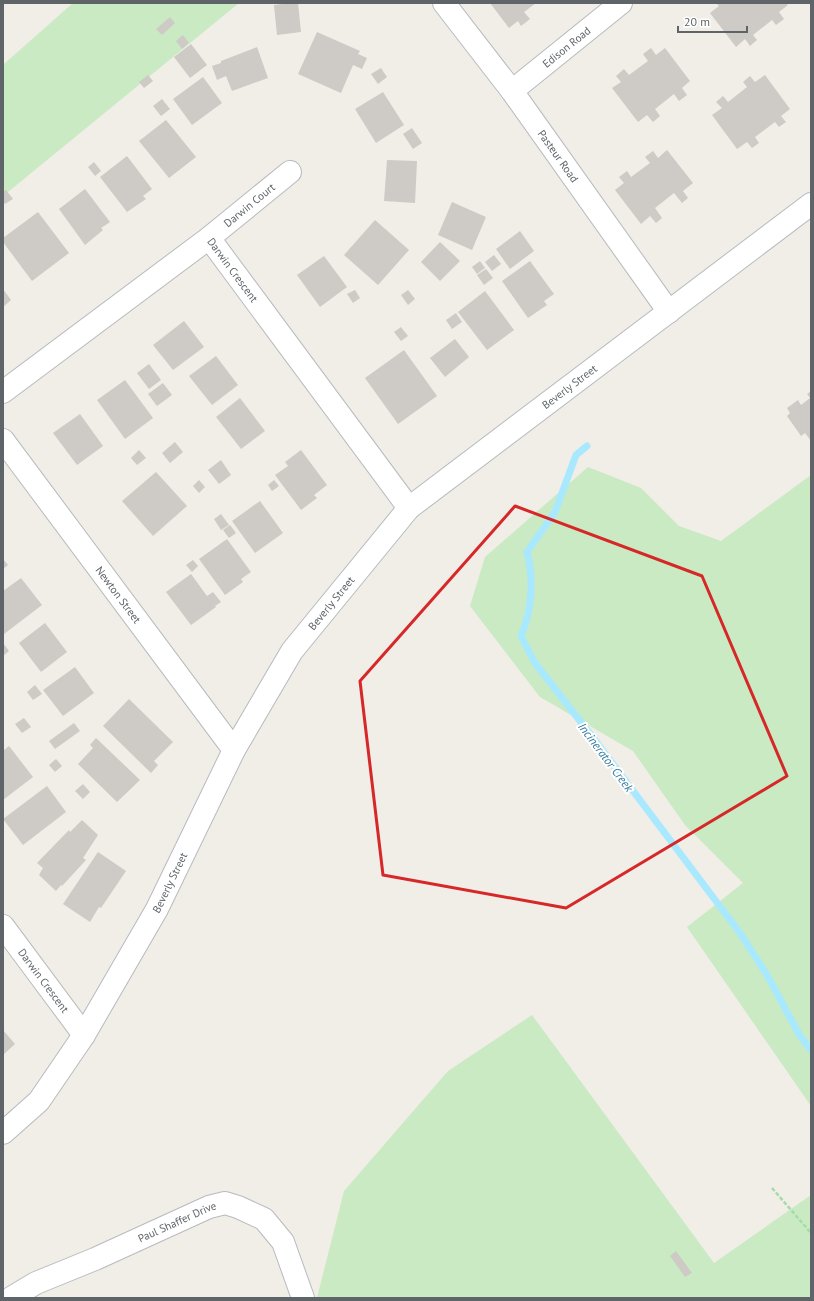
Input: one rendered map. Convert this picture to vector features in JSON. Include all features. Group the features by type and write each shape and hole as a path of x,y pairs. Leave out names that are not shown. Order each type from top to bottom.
{"street":[{"name":"Pasteur Road","path":"444,3 512,91 669,312"},
{"name":"Edison Road","path":"512,91 621,3"},
{"name":"Darwin Court","path":"209,238 290,172"},
{"name":"Beverly Street","path":"3,1133 39,1101 84,1035 157,909 234,750 292,651 409,508 811,204"},
{"name":"Darwin Crescent","path":"3,392 209,238 409,508"},
{"name":"Newton Street","path":"3,440 234,750"},
{"name":"Darwin Crescent","path":"3,926 84,1035"},
{"name":"Paul Shaffer Drive","path":"11,1298 36,1283 95,1259 209,1208 225,1203 238,1207 264,1219 283,1242 303,1298"}],"path":[{"path":"772,1188 811,1233"}],"highlighted area":[{"path":"515,506 702,576 787,776 566,908 383,875 360,681"}],"green space":[{"path":"73,3 239,3 3,196 3,65"},
{"path":"588,467 641,488 679,526 721,541 811,475 811,1106 687,927 743,883 685,825 633,751 540,697 470,606 485,557"},
{"path":"532,1015 714,1263 811,1195 811,1298 317,1298 344,1191 448,1071"}],"building":[{"path":"298,3 301,32 277,35 274,5"},
{"path":"490,3 536,3 524,12 530,19 521,26 518,21 509,28"},
{"path":"716,3 786,3 788,5 779,12 784,19 776,25 772,20 753,35 757,40 750,46 745,39 736,47 710,13 719,6"},
{"path":"170,17 175,23 162,35 156,29"},
{"path":"317,32 360,51 358,54 367,58 362,69 353,65 341,93 298,74"},
{"path":"183,35 189,43 182,49 176,41"},
{"path":"191,44 207,65 190,78 174,57"},
{"path":"257,47 268,78 232,91 226,76 217,80 212,66"},
{"path":"651,48 656,55 665,48 690,81 682,88 687,95 679,101 674,94 655,109 660,116 653,122 647,115 638,122 612,88 621,82 616,76 624,69 629,75 648,61 643,54"},
{"path":"381,68 387,77 378,84 371,74"},
{"path":"148,75 153,81 144,88 139,82"},
{"path":"765,75 790,109 781,116 786,122 779,127 775,122 755,137 759,143 752,148 747,142 737,149 712,115 722,108 716,102 723,96 728,102 747,87 743,82 750,76 755,82"},
{"path":"203,77 222,103 192,125 173,99"},
{"path":"383,92 404,125 376,143 355,109"},
{"path":"162,99 170,109 161,116 153,106"},
{"path":"166,120 196,157 169,178 139,141"},
{"path":"412,128 422,143 413,149 403,134"},
{"path":"667,150 693,183 683,191 688,198 682,203 674,193 655,208 662,218 656,223 650,216 641,224 615,190 624,183 619,177 627,171 631,177 650,163 645,157 653,151 658,158"},
{"path":"127,156 152,189 143,196 146,199 127,212 100,177"},
{"path":"387,160 417,161 415,203 384,201"},
{"path":"94,162 101,171 95,176 88,167"},
{"path":"85,189 110,222 101,228 103,230 85,245 59,209"},
{"path":"6,190 13,199 5,204 3,201 3,192"},
{"path":"452,202 486,217 472,250 438,235"},
{"path":"38,212 69,253 32,281 3,242 3,238"},
{"path":"375,220 409,250 378,285 344,255"},
{"path":"520,231 534,251 510,269 496,249"},
{"path":"440,242 460,261 440,281 421,262"},
{"path":"494,255 501,264 492,271 485,262"},
{"path":"324,256 347,287 320,307 297,275"},
{"path":"480,261 485,268 477,274 472,267"},
{"path":"530,261 554,294 544,301 547,305 528,318 502,281"},
{"path":"486,269 493,278 484,285 477,275"},
{"path":"3,289 11,300 3,307"},
{"path":"355,290 360,298 353,303 347,294"},
{"path":"408,290 415,299 408,305 401,295"},
{"path":"485,291 514,330 487,350 458,312"},
{"path":"456,313 462,322 452,329 446,320"},
{"path":"184,321 204,347 173,370 153,345"},
{"path":"401,327 408,336 401,341 394,332"},
{"path":"455,339 469,357 445,377 430,358"},
{"path":"404,350 437,396 398,424 365,378"},
{"path":"216,356 238,385 212,405 189,376"},
{"path":"149,364 161,380 149,389 137,373"},
{"path":"125,380 153,418 125,439 97,400"},
{"path":"163,383 172,395 157,406 148,394"},
{"path":"811,391 811,441 805,433 801,436 787,416 790,413 787,408 798,400 801,405 810,398 807,394"},
{"path":"240,398 265,431 241,449 216,417"},
{"path":"80,414 103,446 77,465 53,433"},
{"path":"175,442 183,452 170,463 162,453"},
{"path":"139,450 146,458 137,465 131,458"},
{"path":"301,450 327,485 314,495 317,498 301,510 275,475 288,466 285,462"},
{"path":"221,460 231,475 219,484 208,470"},
{"path":"156,472 187,506 153,536 122,501"},
{"path":"199,480 205,487 199,493 193,486"},
{"path":"274,480 279,486 272,491 268,485"},
{"path":"260,501 283,533 255,553 232,521"},
{"path":"221,514 229,525 221,530 214,519"},
{"path":"230,525 236,533 229,538 223,530"},
{"path":"227,539 251,572 241,579 243,582 225,595 199,559"},
{"path":"3,559 8,565 3,569"},
{"path":"193,560 198,566 192,572 186,565"},
{"path":"191,574 207,596 213,592 221,602 191,625 166,592"},
{"path":"21,578 42,605 4,634 3,591"},
{"path":"45,623 67,652 41,672 19,643"},
{"path":"3,643 9,651 3,656"},
{"path":"75,667 94,693 63,716 43,690"},
{"path":"35,685 42,694 33,700 27,692"},
{"path":"129,699 173,742 154,761 158,765 151,773 103,726"},
{"path":"24,718 31,727 22,733 15,724"},
{"path":"74,723 80,731 55,749 49,741"},
{"path":"96,738 140,780 117,802 78,764 93,748 90,745"},
{"path":"9,746 33,777 3,800 3,751"},
{"path":"56,759 62,766 55,772 49,765"},
{"path":"83,784 90,792 83,799 75,791"},
{"path":"47,786 66,812 23,845 3,819"},
{"path":"82,820 98,835 83,858 86,860 56,891 39,875 43,868 37,863 69,830 70,832"},
{"path":"98,852 126,871 101,908 99,907 90,922 63,904"},
{"path":"3,1030 15,1044 3,1055"},
{"path":"676,1251 692,1273 685,1277 670,1256"}],"waterway":[{"name":"Incinerator Creek","path":"587,446 576,455 555,512 527,552 531,573 531,595 528,616 521,636 535,663 740,933 767,975 800,1036 811,1050"}]}
